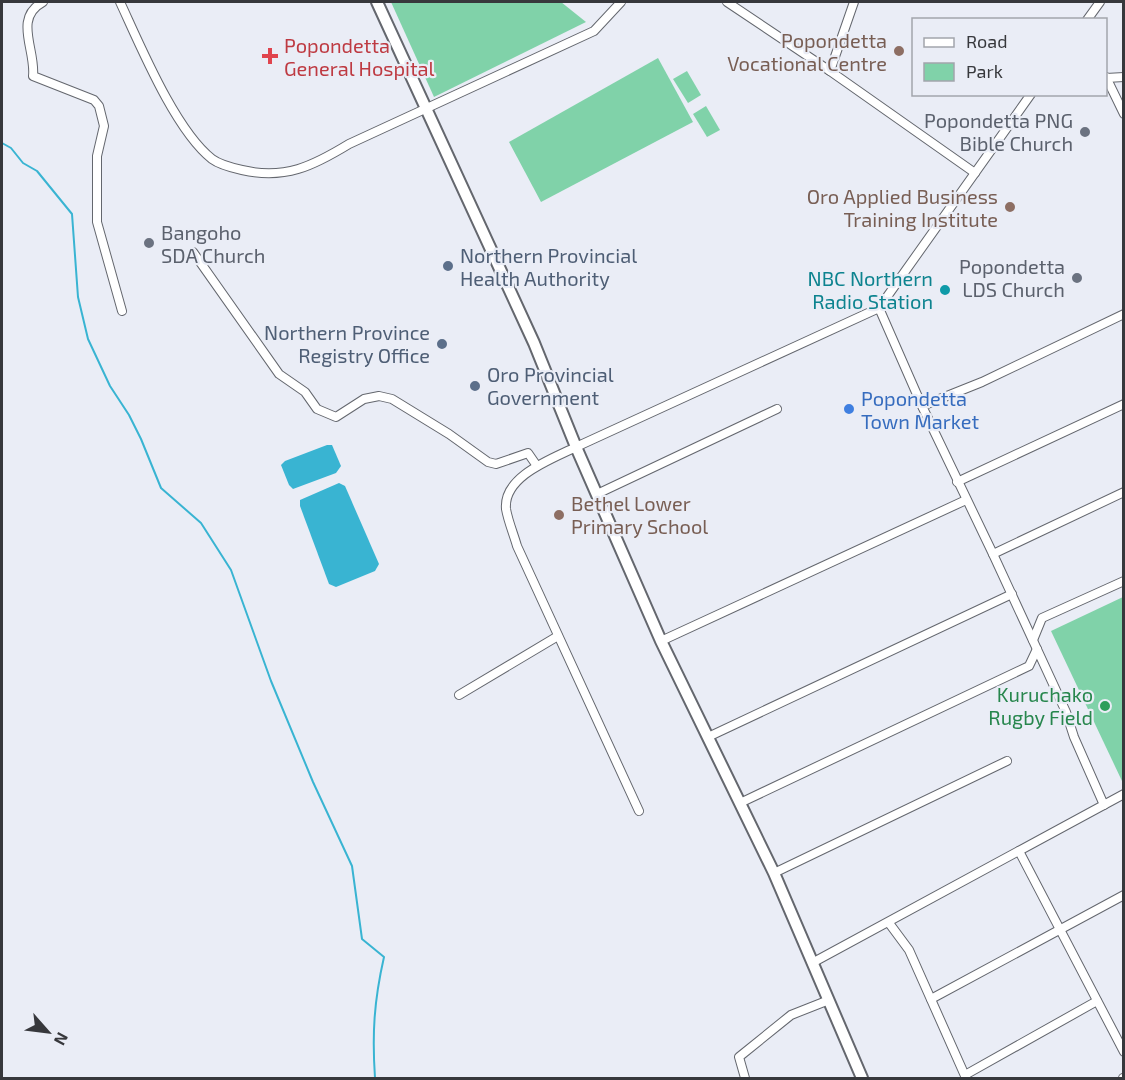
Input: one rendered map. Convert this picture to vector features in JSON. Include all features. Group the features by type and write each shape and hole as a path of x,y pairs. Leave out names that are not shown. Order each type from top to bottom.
{"main road":[{"path":"377,2 534,343 576,447 662,641 774,873 862,1078"}],"street":[{"path":"43,2 32,10 27,19 26,27 34,61 33,76 94,100 99,106 104,126 97,156 97,222 122,311"},
{"path":"120,2 172,108 195,141 213,160 262,175 291,172 322,160 349,144 594,31 621,2"},
{"path":"727,2 975,173"},
{"path":"830,71 854,2"},
{"path":"1089,18 1101,2"},
{"path":"1107,77 1123,77"},
{"path":"1107,79 1124,114"},
{"path":"639,811 517,546 506,508 512,485 537,466 576,447 879,308 1030,96"},
{"path":"193,252 279,374 305,392 317,409 336,417 364,399 386,397 449,434 488,462 496,464 528,453 537,466"},
{"path":"879,308 957,482 1047,670 1104,805"},
{"path":"922,406 982,382 1124,314"},
{"path":"957,482 1124,404"},
{"path":"597,494 777,409"},
{"path":"993,554 1124,492"},
{"path":"662,641 966,500"},
{"path":"1020,612 1032,618 1042,618 1124,581"},
{"path":"708,737 1012,594"},
{"path":"1033,640 1042,618"},
{"path":"459,695 558,636"},
{"path":"1029,666 1037,648"},
{"path":"740,803 1029,666 1047,670"},
{"path":"774,873 1007,762"},
{"path":"812,963 1124,794"},
{"path":"1019,851 1124,1052"},
{"path":"930,999 1124,895"},
{"path":"888,923 909,950 965,1077 1097,1000"},
{"path":"745,1078 739,1058 791,1016 829,1000"}],"green space":[{"path":"391,2 561,2 586,22 434,97"},
{"path":"658,58 693,122 541,202 509,142"},
{"path":"687,71 701,95 688,103 673,79"},
{"path":"706,106 720,130 707,137 693,114"},
{"name":"Kuruchako Rugby Field","path":"1123,597 1124,780 1122,781 1051,631"}],"water":[{"path":"332,445 341,466 336,473 293,489 281,465 285,461"},
{"path":"339,483 345,486 379,564 375,571 336,587 329,584 300,506 300,500"}],"waterway":[{"path":"2,143 11,148 23,163 37,171 72,214 78,297 88,339 110,386 141,439 161,488 201,523 231,570 271,681 313,782 352,866 362,939 384,957 375,1018 375,1078"}],"place":[{"name":"Popondetta Vocational Centre","path":"899,51"},
{"name":"Popondetta General Hospital","path":"270,56"},
{"name":"Popondetta PNG Bible Church","path":"1085,132"},
{"name":"Oro Applied Business Training Institute","path":"1010,207"},
{"name":"Bangoho SDA Church","path":"149,243"},
{"name":"Northern Provincial Health Authority","path":"448,266"},
{"name":"Popondetta LDS Church","path":"1077,278"},
{"name":"NBC Northern Radio Station","path":"945,290"},
{"name":"Northern Province Registry Office","path":"442,344"},
{"name":"Oro Provincial Government","path":"475,386"},
{"name":"Popondetta Town Market","path":"849,409"},
{"name":"Bethel Lower Primary School","path":"559,515"},
{"name":"Kuruchako Rugby Field","path":"1105,706"}]}
